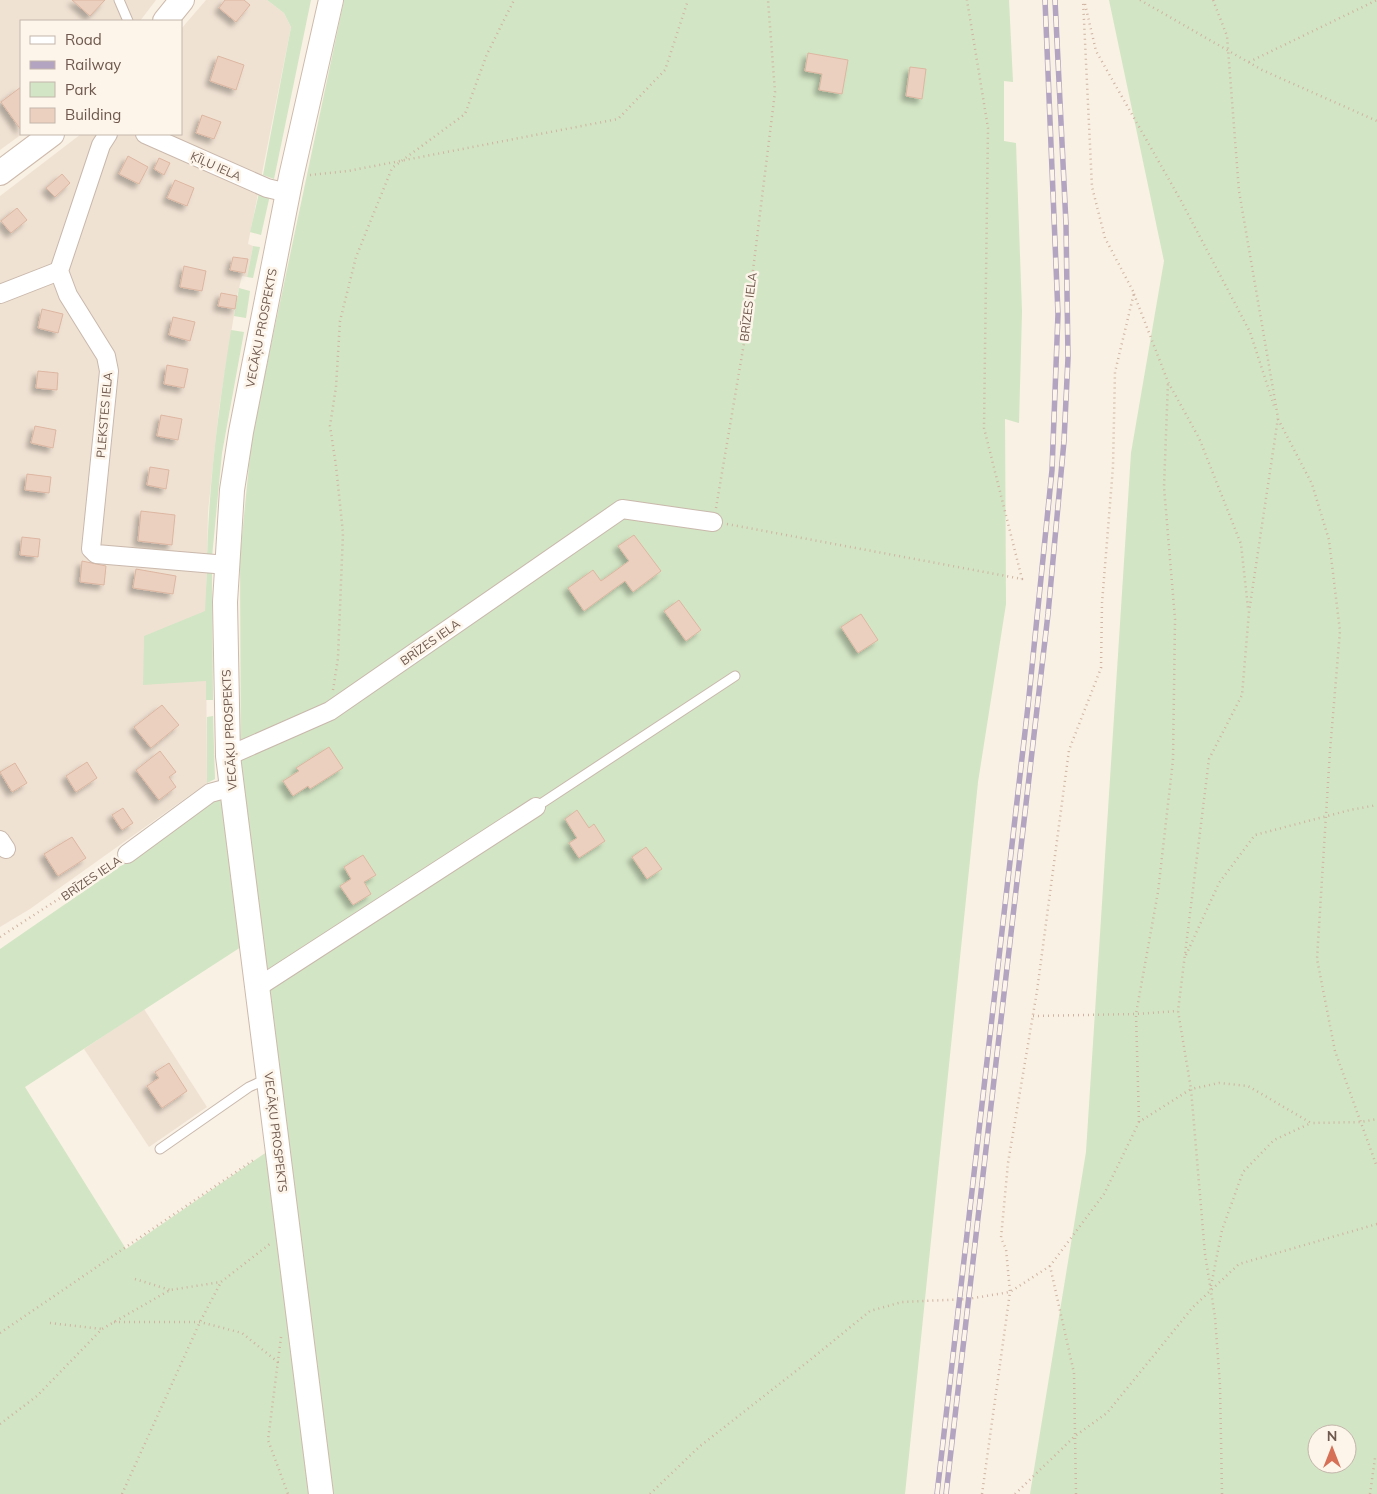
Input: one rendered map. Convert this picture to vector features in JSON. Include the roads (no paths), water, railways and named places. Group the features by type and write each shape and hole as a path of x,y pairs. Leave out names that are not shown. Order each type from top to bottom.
{"main road":[{"path":"166,20 182,0"},
{"name":"VECĀĶU PROSPEKTS","path":"321,1494 228,756 225,602 232,490 241,432 290,185 331,0"},
{"path":"1,171 51,135"}],"street":[{"path":"0,294 59,271 101,144 107,135"},
{"name":"ĶĪĻU IELA","path":"147,135 267,188 290,185"},
{"name":"PLEKSTES IELA","path":"59,271 68,295 106,356 109,371 91,549 96,554 227,564"},
{"name":"BRĪZES IELA","path":"228,756 330,711 622,510 713,522"},
{"name":"BRĪZES IELA","path":"127,854 210,794 232,786"},
{"path":"258,987 536,807"}],"lane":[{"path":"119,0 128,20"},
{"path":"536,807 735,676"},
{"path":"160,1150 248,1087 270,1078"}],"railway":[{"path":"937,1494 1028,706 1052,470 1058,314 1045,0"},
{"path":"946,1494 1048,614 1064,441 1068,358 1066,224 1055,0"}]}
